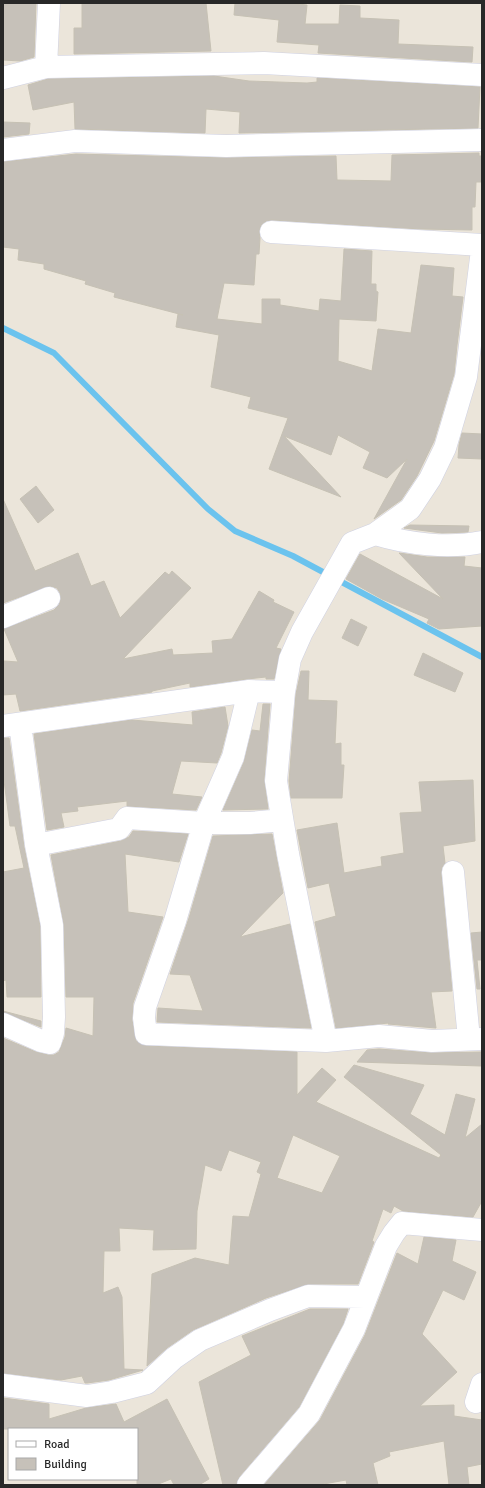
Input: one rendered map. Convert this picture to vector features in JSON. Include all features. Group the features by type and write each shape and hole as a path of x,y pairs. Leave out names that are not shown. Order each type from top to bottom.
{"street":[{"path":"46,67 50,3"},
{"path":"3,78 46,67 264,63 482,75"},
{"path":"3,150 75,141 226,146 482,140"},
{"path":"271,232 482,245"},
{"path":"326,1041 282,820 276,781 284,692 290,659 302,632 352,543 375,534 410,509 430,479 444,448 466,377 477,317 482,250"},
{"path":"375,534 412,543 443,545 482,542"},
{"path":"3,616 49,598"},
{"path":"3,1024 41,1041 50,1043 53,1033 54,1010 52,924 12,725 249,691 284,692"},
{"path":"249,691 232,757 204,823 175,921 145,1007 144,1018 146,1034 326,1041 379,1036 432,1041 475,1039 453,872"},
{"path":"36,845 119,829 126,818 204,823 250,823 282,820"},
{"path":"248,1485 309,1414 354,1329 386,1246 402,1222 482,1230"},
{"path":"3,1385 87,1396 112,1392 147,1383 174,1358 200,1340 270,1310 308,1296 366,1297"}],"building":[{"path":"3,3 36,3 34,57 20,61 3,60"},
{"path":"82,3 206,3 211,51 74,54 74,28 82,28"},
{"path":"235,3 289,3 307,5 305,24 339,24 340,5 360,6 360,18 399,20 398,44 473,47 472,62 318,53 319,45 277,42 279,20 234,15"},
{"path":"214,76 249,81 307,83 317,82 317,78 480,87 478,128 239,133 240,112 206,109 205,133 75,129 74,102 33,110 28,85 48,79"},
{"path":"3,122 30,123 29,134 3,137"},
{"path":"479,153 479,156 482,156 481,182 476,182 475,207 472,207 472,230 421,229 272,220 266,221 261,225 259,231 259,254 256,254 254,285 224,283 217,319 262,324 262,299 280,299 280,305 319,311 320,299 341,301 344,249 372,251 371,284 376,284 376,291 378,292 376,321 339,319 338,361 372,371 378,329 411,333 421,265 454,268 452,296 463,297 454,374 434,441 417,476 401,500 374,519 407,459 387,478 363,468 370,452 338,435 331,455 284,436 341,497 269,469 288,418 248,408 251,397 211,387 219,335 176,327 178,314 183,315 114,297 115,293 85,284 86,281 44,269 44,264 18,260 19,249 3,247 3,162 76,154 226,158 336,156 337,180 391,181 392,155"},
{"path":"462,433 482,434 482,459 458,458"},
{"path":"36,486 54,510 38,523 20,499"},
{"path":"3,499 35,571 78,553 91,586 104,581 120,618 165,572 169,575 172,571 191,588 123,659 172,649 173,655 213,653 212,641 232,639 259,591 274,600 273,602 294,612 276,648 281,649 274,679 266,679 266,677 190,687 190,683 152,692 20,711 16,694 3,695 4,661 18,662 4,629 54,610 59,605 61,599 57,588 50,586 3,603"},
{"path":"410,525 469,526 468,532 442,533 404,528"},
{"path":"399,553 427,557 465,557 464,566 482,568 482,626 439,629 427,623 429,619 382,599 346,579 360,554 443,599"},
{"path":"351,619 367,627 358,646 342,638"},
{"path":"423,653 463,673 455,692 414,675"},
{"path":"301,671 309,671 308,700 337,701 335,744 341,743 341,765 344,765 342,798 291,798 289,781 296,694"},
{"path":"263,704 270,704 264,780 268,809 223,810 244,762 252,730 260,731"},
{"path":"225,707 228,726 217,763 181,761 172,794 202,797 196,810 127,806 127,801 77,807 78,811 61,813 64,827 47,830 34,734 132,720 193,725 192,712"},
{"path":"3,738 9,738 24,847 40,926 41,997 7,997 6,980 3,981 3,872 24,868 15,826 10,826 3,773"},
{"path":"473,780 475,841 443,846 445,863 442,867 441,873 452,991 431,992 436,1028 388,1024 389,1023 336,1028 315,922 336,916 329,883 308,888 297,830 337,823 344,873 382,866 381,857 404,853 400,813 422,812 419,782"},
{"path":"133,831 188,834 179,862 125,854 128,912 163,917 133,1003 132,1020 136,1041 146,1046 297,1052 297,1095 322,1068 336,1080 316,1102 439,1158 441,1155 344,1077 354,1065 424,1085 410,1114 445,1135 456,1094 475,1099 465,1138 482,1124 482,1201 473,1217 403,1211 394,1206 391,1213 383,1209 372,1241 374,1242 358,1284 308,1284 266,1298 193,1330 167,1348 147,1366 152,1274 195,1258 229,1265 233,1216 249,1217 261,1174 257,1172 261,1162 229,1150 221,1171 205,1165 197,1211 196,1249 153,1250 154,1230 119,1228 120,1251 104,1251 103,1293 118,1287 122,1297 124,1369 143,1370 109,1380 87,1383 85,1383 82,1376 61,1380 3,1373 3,1038 36,1052 54,1055 59,1052 65,1037 66,1028 93,1036 94,997 66,997 64,925 51,855 121,841 129,837","holes":["293,1135 340,1156 322,1193 277,1178"]},
{"path":"272,834 283,893 240,937 290,924 311,1028 157,1022 158,1008 203,1011 190,975 170,974 189,918 213,836"},
{"path":"482,932 482,960 477,960 480,989 477,989 471,933"},
{"path":"3,1012 41,1021 41,1027"},
{"path":"379,1049 431,1053 482,1052 481,1066 357,1062 367,1050"},
{"path":"424,1237 456,1240 452,1261 476,1272 464,1300 443,1290 422,1334 457,1372 420,1406 454,1405 454,1416 482,1420 482,1464 467,1467 469,1485 449,1485 444,1441 389,1452 390,1456 373,1463 378,1485 347,1485 346,1480 318,1485 264,1485 320,1420 365,1335 397,1253 418,1264"},
{"path":"310,1309 348,1309 343,1324 299,1407 239,1477 236,1485 223,1485 199,1382 251,1355 242,1336"},
{"path":"3,1398 49,1404 49,1419 86,1408 116,1404 124,1422 167,1399 209,1479 199,1485 174,1485 171,1479 156,1485 137,1485 138,1428 3,1429"}],"waterway":[{"path":"3,328 54,353 208,509 235,531 293,556 482,657"}]}
